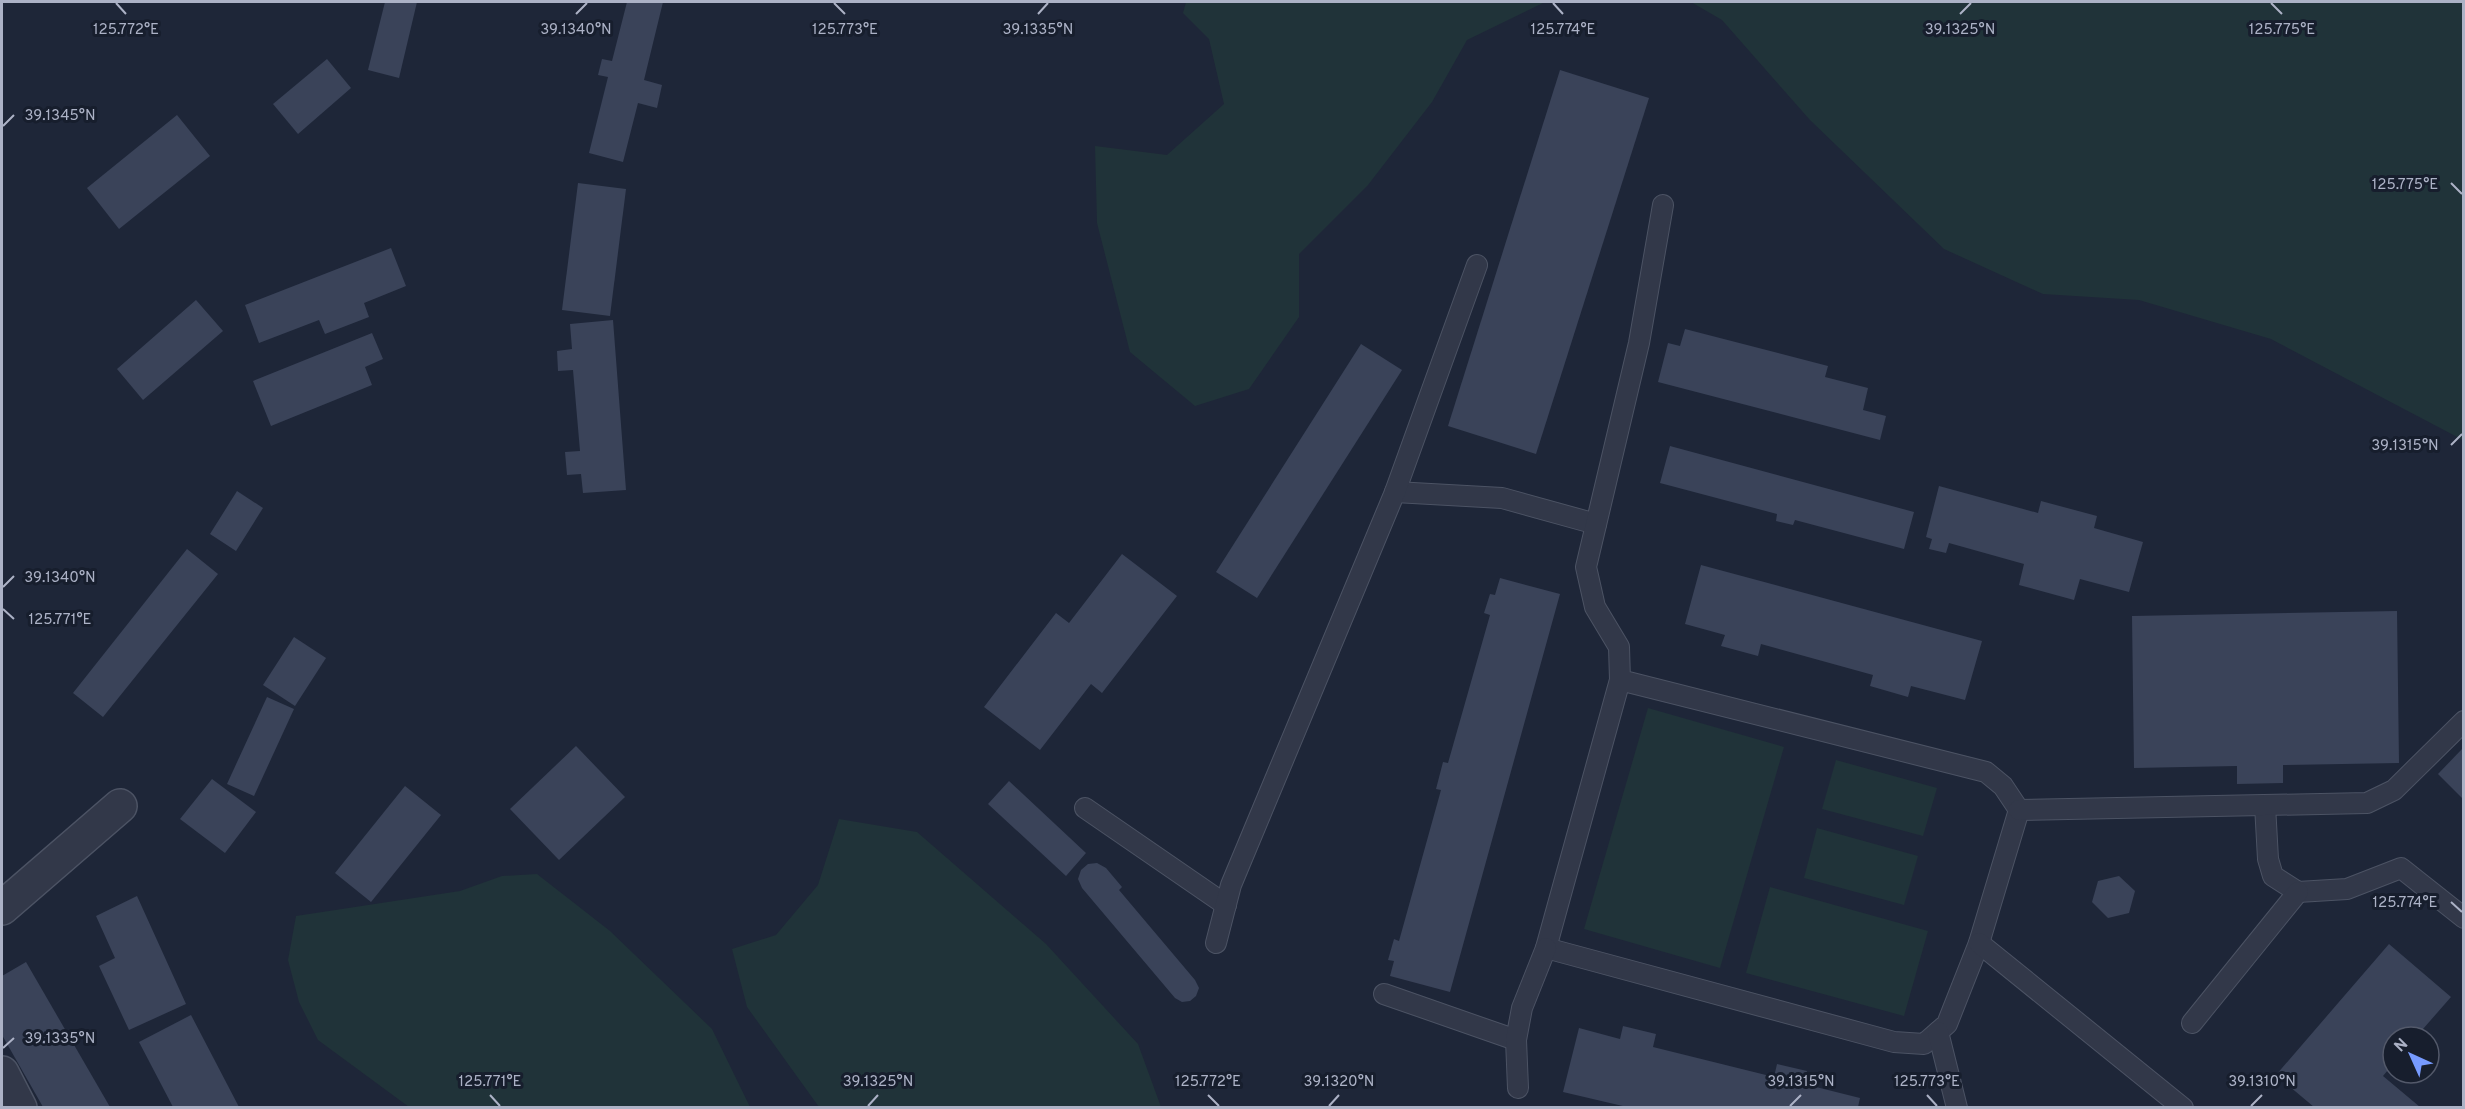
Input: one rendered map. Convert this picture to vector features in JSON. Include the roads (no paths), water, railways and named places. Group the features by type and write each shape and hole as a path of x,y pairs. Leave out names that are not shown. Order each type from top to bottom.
{"street":[{"path":"2,908 120,806"},
{"path":"2,1073 20,1107"}],"lane":[{"path":"1518,1088 1516,1040 1522,1008 1546,948 1620,680 1618,646 1595,607 1586,567 1639,343 1663,205"},
{"path":"1216,943 1236,874 1395,492 1477,265"},
{"path":"1395,492 1502,498 1596,524"},
{"path":"1620,680 1986,772 2003,786 2019,810"},
{"path":"2019,810 2367,802 2394,790 2463,721"},
{"path":"2265,805 2268,859 2273,876 2298,892 2347,889 2400,868 2463,918"},
{"path":"1085,808 1226,905"},
{"path":"1546,948 1894,1042 1924,1044 1947,1024 1978,943 2019,810"},
{"path":"2192,1023 2298,892"},
{"path":"1978,943 2183,1107"},
{"path":"1384,994 1516,1040"},
{"path":"1938,1032 1954,1106"}]}
